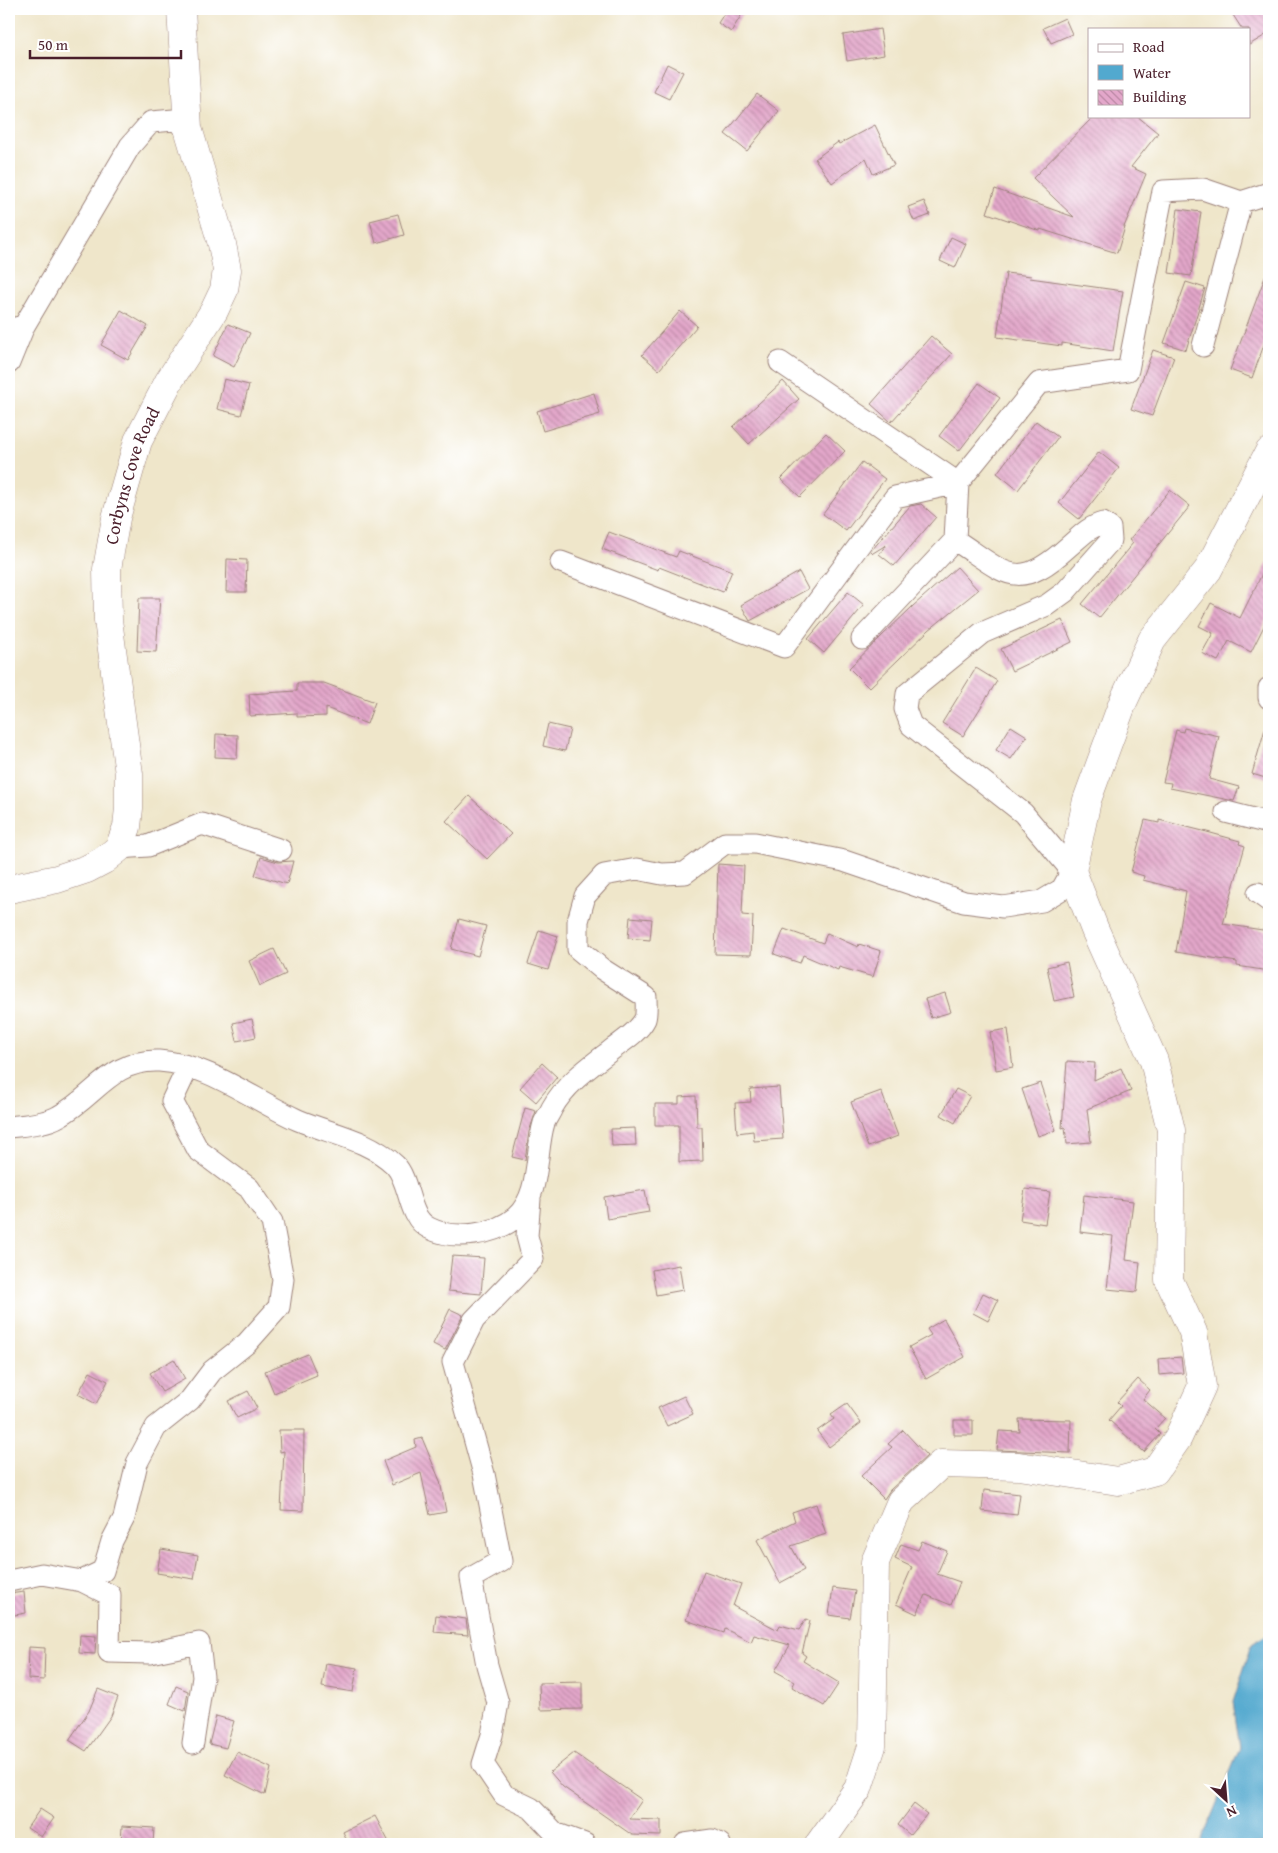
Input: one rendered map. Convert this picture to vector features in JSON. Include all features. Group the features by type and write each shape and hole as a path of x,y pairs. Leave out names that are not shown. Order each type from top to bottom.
{"main road":[{"name":"Corbyns Cove Road","path":"119,848 127,827 129,774 108,620 107,569 115,527 138,441 169,381 214,311 224,290 227,270 222,244 188,128 180,9"},
{"path":"819,1844 858,1789 872,1746 875,1562 901,1501 941,1464 1019,1466 1118,1481 1155,1471 1178,1438 1202,1386 1193,1332 1168,1280 1171,1130 1154,1061 1095,930 1072,871 1086,800 1123,702 1152,640 1208,570 1269,452"},
{"path":"9,889 57,879 87,870 119,848"}],"street":[{"path":"9,363 16,326 130,146 151,122 174,120 188,128"},
{"path":"862,639 955,540 958,483 1039,383 1128,370 1163,191 1203,189 1241,202 1269,193"},
{"path":"1203,346 1241,202"},
{"path":"780,362 958,483"},
{"path":"561,562 784,647 895,497 958,483"},
{"path":"585,1844 555,1833 531,1808 504,1795 483,1764 492,1735 498,1704 487,1665 471,1578 501,1561 484,1474 453,1362 474,1320 533,1259 527,1236 530,1195 544,1122 559,1096 586,1070 633,1034 645,1018 646,997 602,970 578,949 578,921 585,896 604,875 637,869 662,874 684,874 725,843 755,843 844,862 964,902 1004,906 1042,901 1062,889 1072,871 1022,813 911,725 905,709 907,694 982,633 1047,605 1066,592 1111,540 1110,528 1103,522 1092,526 1047,566 1023,576 1007,573 955,540"},
{"path":"1269,688 1269,698"},
{"path":"1226,812 1269,823"},
{"path":"119,848 148,846 202,824 281,850"},
{"path":"9,1127 59,1117 105,1078 131,1065 158,1061 188,1066 299,1120 362,1143 380,1153 397,1167 414,1211 428,1228 450,1234 472,1235 497,1227 516,1216 530,1195"},
{"path":"82,1581 102,1572 112,1541 124,1518 137,1463 156,1427 190,1400 212,1370 247,1342 279,1307 283,1279 272,1222 249,1188 198,1150 172,1100 188,1066"},
{"path":"9,1581 42,1574 82,1581 110,1595 109,1652 150,1653 199,1643 204,1677 193,1743"},
{"path":"685,1844 712,1840 720,1844"}],"water":[{"path":"1269,1633 1269,1844 1200,1844 1240,1747 1233,1702 1252,1644"}],"building":[{"path":"727,9 734,9 742,14 731,32 718,23"},
{"path":"1243,9 1269,9 1269,33 1250,44 1250,28 1241,28 1233,15"},
{"path":"1065,18 1072,34 1051,43 1043,28"},
{"path":"880,29 884,55 847,61 843,35"},
{"path":"667,64 683,72 669,99 654,92"},
{"path":"757,94 779,111 747,151 725,134"},
{"path":"1092,118 1139,118 1158,133 1131,167 1146,174 1124,227 1117,253 1040,229 1040,231 987,213 995,189 1074,217 1033,178"},
{"path":"875,125 894,165 873,174 866,158 832,183 815,159 838,142 839,144"},
{"path":"924,201 930,215 914,221 908,207"},
{"path":"1178,209 1201,212 1191,276 1169,273"},
{"path":"398,214 404,235 376,243 370,221"},
{"path":"951,237 966,244 955,268 940,261"},
{"path":"1268,269 1269,331 1252,378 1230,370"},
{"path":"1006,273 1123,291 1113,351 1062,343 1062,346 997,337"},
{"path":"1186,282 1205,288 1186,350 1164,343"},
{"path":"121,310 148,326 128,360 101,345"},
{"path":"680,311 697,326 659,370 642,355"},
{"path":"228,324 250,333 234,367 213,356"},
{"path":"931,336 952,354 891,422 871,404"},
{"path":"1153,350 1174,357 1152,416 1131,409"},
{"path":"224,379 249,385 241,415 217,409"},
{"path":"783,381 799,399 749,444 733,427"},
{"path":"979,383 1000,398 959,451 939,436"},
{"path":"594,393 600,414 543,431 537,411"},
{"path":"1036,421 1058,437 1018,490 997,473"},
{"path":"826,433 845,451 800,497 781,479"},
{"path":"1099,452 1119,468 1079,519 1059,503"},
{"path":"862,462 885,479 846,531 823,514"},
{"path":"1170,490 1190,506 1099,618 1082,604 1133,543 1129,540"},
{"path":"921,504 936,517 894,566 879,554 886,545 873,553 871,551 910,506"},
{"path":"609,532 676,557 679,551 732,571 723,592 659,567 658,570 602,549"},
{"path":"227,559 247,560 246,592 226,592"},
{"path":"1269,560 1269,616 1251,652 1229,641 1218,661 1202,653 1213,633 1199,626 1211,603 1240,618"},
{"path":"957,567 978,590 929,630 869,688 849,668 913,606"},
{"path":"799,572 808,589 750,621 741,605"},
{"path":"848,592 864,605 824,653 808,639"},
{"path":"139,598 160,598 156,652 137,651"},
{"path":"1062,620 1072,642 1012,671 1001,649"},
{"path":"976,668 997,681 963,736 942,723"},
{"path":"297,683 324,683 375,702 367,724 326,708 326,716 297,717 297,713 250,716 249,694 297,691"},
{"path":"548,724 570,729 565,751 543,746"},
{"path":"1011,726 1027,736 1011,759 996,750"},
{"path":"1184,728 1219,736 1209,779 1239,787 1234,801 1170,788 1171,783 1163,782 1176,730 1183,732"},
{"path":"1265,729 1269,730 1269,779 1252,774"},
{"path":"216,734 238,735 237,758 215,757"},
{"path":"469,796 511,834 487,859 446,821"},
{"path":"1145,820 1159,823 1159,820 1207,832 1240,841 1239,844 1245,846 1223,924 1269,931 1269,971 1237,966 1237,962 1176,952 1186,891 1143,880 1144,876 1131,872"},
{"path":"261,857 278,862 293,861 287,884 255,875"},
{"path":"718,864 744,866 742,915 753,916 751,955 715,954"},
{"path":"630,917 652,919 650,940 628,938"},
{"path":"459,919 486,926 478,956 451,949"},
{"path":"784,929 823,943 827,933 858,947 859,944 881,951 873,977 839,967 838,970 803,955 800,963 774,954"},
{"path":"539,930 558,936 548,970 528,964"},
{"path":"274,949 286,974 260,986 249,961"},
{"path":"1067,962 1074,997 1054,1001 1047,967"},
{"path":"945,993 951,1012 931,1018 925,999"},
{"path":"252,1019 256,1037 237,1041 233,1023"},
{"path":"1008,1029 1013,1067 996,1070 990,1032"},
{"path":"1067,1061 1095,1063 1094,1080 1121,1068 1131,1091 1087,1109 1091,1142 1067,1144 1065,1127 1062,1128"},
{"path":"542,1063 557,1077 536,1102 520,1088"},
{"path":"1040,1083 1056,1130 1038,1136 1022,1089"},
{"path":"779,1087 783,1139 754,1141 753,1131 737,1133 735,1103 751,1102 750,1089"},
{"path":"956,1089 970,1096 955,1123 941,1115"},
{"path":"881,1091 898,1136 868,1147 851,1102"},
{"path":"696,1096 697,1127 702,1127 703,1161 679,1162 679,1125 655,1125 655,1104 679,1104 679,1097"},
{"path":"525,1108 536,1111 529,1132 525,1160 512,1157"},
{"path":"635,1128 636,1145 612,1146 611,1129"},
{"path":"1025,1189 1050,1192 1045,1224 1020,1220"},
{"path":"645,1190 649,1212 607,1219 604,1197"},
{"path":"1084,1195 1133,1201 1126,1260 1140,1262 1137,1292 1107,1289 1113,1236 1080,1232"},
{"path":"452,1256 484,1258 481,1294 448,1291"},
{"path":"679,1265 683,1290 656,1295 652,1270"},
{"path":"983,1293 998,1300 988,1321 973,1313"},
{"path":"450,1309 463,1315 445,1350 433,1344"},
{"path":"944,1319 965,1357 926,1379 909,1347 931,1335 927,1329"},
{"path":"308,1354 317,1375 274,1393 265,1371"},
{"path":"1181,1357 1183,1373 1159,1375 1158,1359"},
{"path":"174,1359 185,1379 162,1392 150,1373"},
{"path":"90,1372 108,1381 96,1404 78,1394"},
{"path":"1138,1379 1150,1390 1143,1399 1165,1418 1155,1429 1160,1434 1144,1452 1109,1420 1121,1406 1117,1402"},
{"path":"248,1391 257,1408 237,1418 228,1401"},
{"path":"684,1396 693,1414 667,1426 658,1408"},
{"path":"847,1404 861,1423 829,1447 817,1431 834,1419 831,1415"},
{"path":"1019,1419 1071,1420 1070,1453 997,1450 999,1431 1020,1432"},
{"path":"954,1420 973,1420 973,1435 954,1435"},
{"path":"279,1430 304,1430 303,1511 281,1510 284,1451 280,1452"},
{"path":"903,1430 927,1456 890,1490 884,1499 861,1476 892,1447 888,1444"},
{"path":"422,1438 440,1481 446,1512 430,1515 421,1473 392,1485 383,1461 416,1447 415,1440"},
{"path":"984,1490 1020,1494 1017,1515 982,1511"},
{"path":"816,1504 826,1534 791,1546 804,1570 780,1583 757,1540 795,1521 792,1512"},
{"path":"922,1541 947,1551 937,1574 960,1582 951,1605 926,1595 917,1614 896,1604 912,1567 895,1559 901,1544 918,1550"},
{"path":"161,1549 198,1555 194,1579 157,1573"},
{"path":"704,1571 741,1584 733,1606 778,1630 780,1625 799,1630 806,1619 810,1621 802,1653 806,1656 803,1661 839,1683 824,1706 792,1687 795,1682 775,1671 790,1645 754,1635 751,1642 725,1629 724,1633 686,1620"},
{"path":"833,1588 855,1591 850,1618 829,1615"},
{"path":"24,1592 26,1613 9,1616 9,1594"},
{"path":"436,1615 466,1619 468,1635 434,1632"},
{"path":"80,1635 96,1636 95,1654 79,1653"},
{"path":"29,1647 45,1648 44,1680 28,1679"},
{"path":"326,1663 357,1668 353,1692 322,1687"},
{"path":"582,1682 582,1709 540,1710 539,1683"},
{"path":"176,1686 188,1691 185,1711 169,1704"},
{"path":"98,1689 118,1697 111,1716 86,1751 69,1740 89,1711"},
{"path":"216,1716 234,1721 226,1748 209,1744"},
{"path":"237,1752 271,1768 265,1795 225,1775"},
{"path":"574,1753 642,1800 629,1819 661,1820 661,1836 632,1835 563,1787 550,1772"},
{"path":"914,1804 927,1814 910,1835 898,1825"},
{"path":"40,1809 54,1818 41,1837 27,1828"},
{"path":"375,1816 390,1844 349,1844 343,1832"},
{"path":"122,1826 154,1828 153,1844 121,1844"}]}
